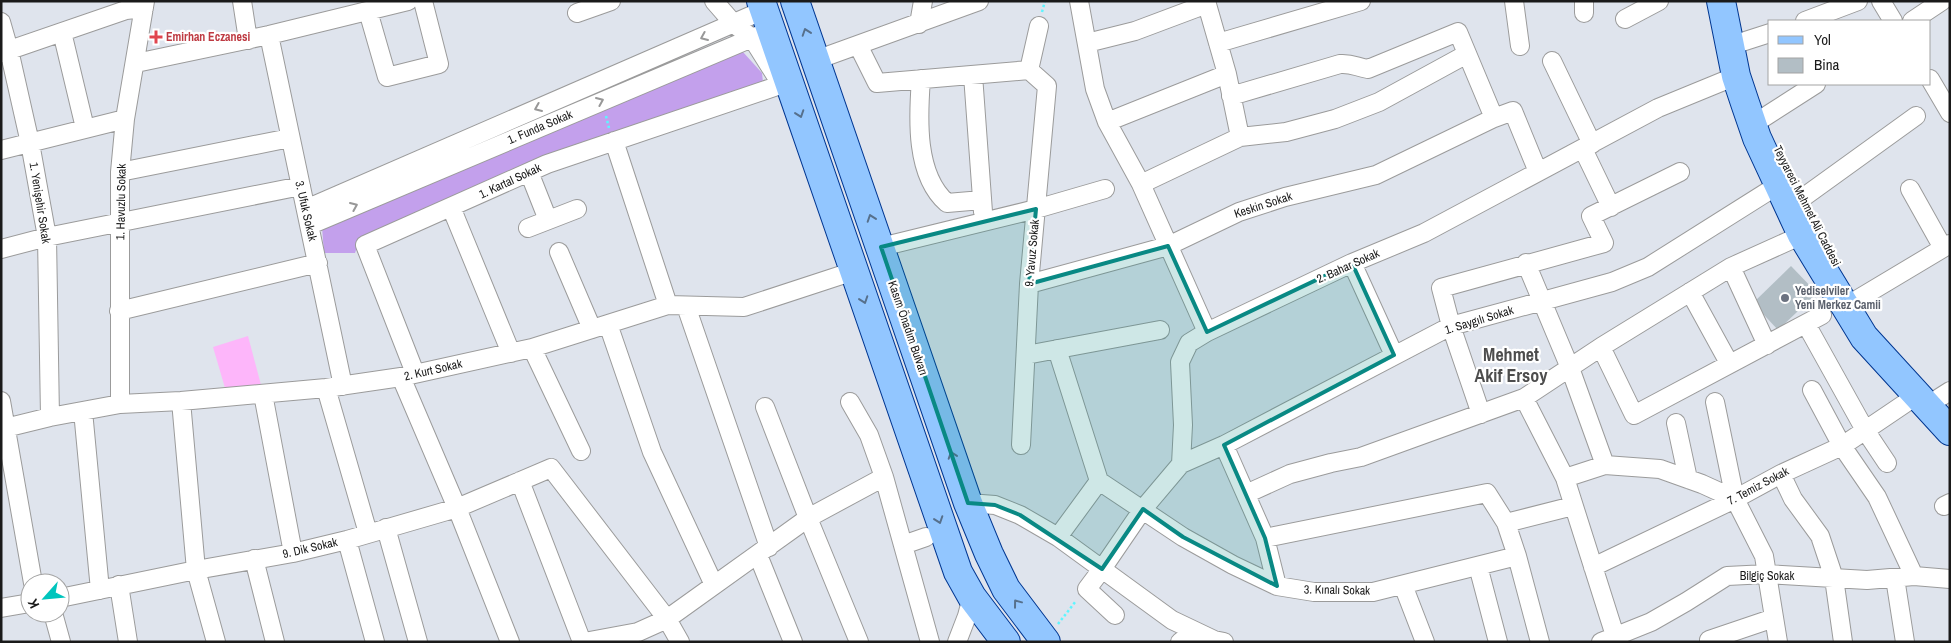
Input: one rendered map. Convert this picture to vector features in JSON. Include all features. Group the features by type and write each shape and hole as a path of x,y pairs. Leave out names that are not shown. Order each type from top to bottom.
{"main road":[{"name":"Kasım Önadım Bulvarı","path":"795,1 968,503 1006,589 1051,634"},
{"name":"Teyyareci Mehmet Ali Caddesi","path":"1721,1 1736,76 1757,138 1802,236 1864,337 1939,398"},
{"name":"Teyyareci Mehmet Ali Caddesi","path":"1734,1 1749,75 1763,118 1801,199 1830,254 1858,299 1891,346 1939,398 1950,431"},
{"path":"762,20 854,271 958,572 972,597 1006,642"}],"street":[{"path":"242,1 248,40"},
{"path":"368,11 386,77 439,64 423,1"},
{"path":"577,13 611,1"},
{"path":"714,1 734,24 762,20"},
{"path":"919,24 923,1"},
{"path":"816,60 979,1"},
{"path":"1079,1 1096,89 1107,122 1142,184 1207,332"},
{"path":"1218,43 1361,1"},
{"path":"1514,1 1520,46"},
{"path":"1625,19 1658,1"},
{"path":"1808,20 1858,1"},
{"path":"1881,1 1892,20"},
{"path":"1914,20 1942,1"},
{"path":"136,63 248,40 399,2"},
{"path":"1087,43 1135,31 1206,3 1226,74 1240,137"},
{"path":"5,51 62,32 125,6 145,5"},
{"name":"1. Havuzlu Sokak","path":"120,404 120,172 125,119 145,5"},
{"name":"1. Funda Sokak","path":"308,217 734,24 762,20"},
{"name":"1. Funda Sokak","path":"308,217 600,101 762,20"},
{"name":"1. Yenişehir Sokak","path":"1,22 5,51 30,143 47,237 50,417"},
{"path":"858,45 876,83 1029,70 1039,26"},
{"path":"62,32 85,128"},
{"path":"1231,96 1340,64 1351,63 1359,68 1368,69 1458,32 1494,118"},
{"path":"1742,42 1768,34"},
{"name":"3. Ufuk Sokak","path":"269,35 318,263 335,387 368,533"},
{"path":"1142,184 1240,137 1286,132 1335,119 1379,102 1467,54"},
{"path":"1552,61 1611,207"},
{"name":"9. Yavuz Sokak","path":"1022,445 1029,284 1047,86 1029,70"},
{"path":"1107,122 1226,74"},
{"path":"973,75 984,221"},
{"name":"2. Bahar Sokak","path":"1181,464 1183,425 1180,362 1189,343 1207,332 1352,263 1424,233 1658,108 1736,76"},
{"path":"921,79 918,126 925,165 938,195 948,203 982,200"},
{"path":"1931,82 1950,113"},
{"name":"1. Kartal Sokak","path":"408,375 365,245 547,164 785,83"},
{"path":"1763,118 1814,85"},
{"name":"Keskin Sokak","path":"1029,284 1168,246 1239,212 1285,197 1376,175 1494,118 1513,111 1538,172"},
{"path":"1801,199 1916,116"},
{"path":"1,150 125,119"},
{"path":"120,172 290,138"},
{"path":"614,141 668,305"},
{"path":"530,172 548,220"},
{"path":"1481,414 1451,326 1441,288 1604,243 1591,216 1680,172"},
{"name":"1. Saygılı Sokak","path":"1181,464 1224,445 1451,326 1612,282 1648,267 1778,185"},
{"path":"1,249 47,237 301,186"},
{"path":"881,247 1036,209 1105,189"},
{"path":"1858,299 1946,246 1910,189"},
{"path":"452,207 510,353"},
{"path":"528,228 577,209"},
{"path":"1246,494 1290,474 1361,457 1524,398 1601,346 1731,268 1802,236"},
{"path":"559,252 600,326 652,452 714,585"},
{"path":"119,312 318,263"},
{"path":"1352,263 1394,355"},
{"path":"1526,263 1570,368 1605,465"},
{"path":"1731,268 1767,345"},
{"name":"2. Kurt Sokak","path":"4,428 83,410 120,404 181,401 335,387 408,375 532,348 668,305 744,307 854,271"},
{"path":"1690,292 1729,364"},
{"path":"686,306 793,642"},
{"path":"1601,346 1634,415 1822,315"},
{"path":"1806,324 1865,430 1887,463"},
{"path":"1026,355 1160,330"},
{"path":"532,348 581,451"},
{"path":"1057,349 1098,481 1058,537"},
{"path":"408,375 457,508 510,642"},
{"path":"1812,390 1842,446 1877,497 1914,576"},
{"path":"263,394 293,553"},
{"path":"1524,398 1565,478 1593,567 1611,640"},
{"name":"7. Temiz Sokak","path":"1593,567 1735,499 1780,474 1842,446 1865,430 1939,398"},
{"path":"1,401 4,428 31,573"},
{"path":"181,401 196,570 216,642"},
{"path":"850,402 869,435 884,477 930,642"},
{"path":"1715,402 1735,499 1764,556 1778,642"},
{"path":"765,407 859,642"},
{"path":"83,410 100,590"},
{"path":"1676,423 1688,479"},
{"path":"1224,445 1265,538 1277,586"},
{"path":"1115,615 1087,588 1143,509 1181,464"},
{"path":"1565,478 1605,465 1660,469 1735,499"},
{"name":"9. Dik Sokak","path":"70,596 196,570 293,553 347,540 457,508 551,468 667,619"},
{"path":"1780,474 1793,499 1820,536 1834,578 1843,642"},
{"path":"520,481 583,642 639,637 808,518 884,477"},
{"name":"3. Kınalı Sokak","path":"1098,481 1183,537 1233,565 1277,586 1314,592 1373,592 1517,556"},
{"path":"1265,538 1487,493 1506,523 1517,556 1540,642"},
{"path":"968,503 995,505 1020,515 1058,537 1172,620 1214,640 1224,642"},
{"path":"1506,523 1574,506"},
{"path":"386,528 418,642"},
{"path":"903,545 926,537"},
{"path":"347,540 375,642"},
{"path":"254,559 275,642"},
{"path":"1478,566 1498,642"},
{"name":"Bilgiç Sokak","path":"1611,640 1651,622 1727,576 1766,574 1867,580 1914,576 1950,579"},
{"path":"1895,578 1905,642"},
{"path":"119,585 128,642"},
{"path":"1403,585 1424,642"},
{"path":"956,642 967,616 972,597"},
{"path":"1,608 20,605"},
{"path":"1709,640 1774,618"},
{"path":"667,619 680,642"},
{"path":"56,623 61,642"},
{"path":"1180,642 1194,631"},
{"path":"988,642 996,642"}],"path":[{"path":"600,101 614,141"},
{"path":"1051,634 1087,588"}],"highlighted area":[{"path":"1036,209 1029,284 1168,246 1207,332 1352,263 1394,355 1224,445 1265,538 1277,586 1183,537 1143,509 1102,569 1020,515 995,505 968,503 881,247"}],"shaded area":[{"path":"743,52 762,73 763,82 359,241 355,253 324,253 322,227"},
{"path":"248,336 261,385 225,388 213,347"}],"building":[{"name":"Yediselviler Yeni Merkez Camii","path":"1791,266 1817,293 1778,330 1753,303"}],"place":[{"name":"Emirhan Eczanesi","path":"156,37"},
{"name":"Yediselviler Yeni Merkez Camii","path":"1785,298"}],"district":[{"name":"Mehmet Akif Ersoy","path":"1511,364"}]}
